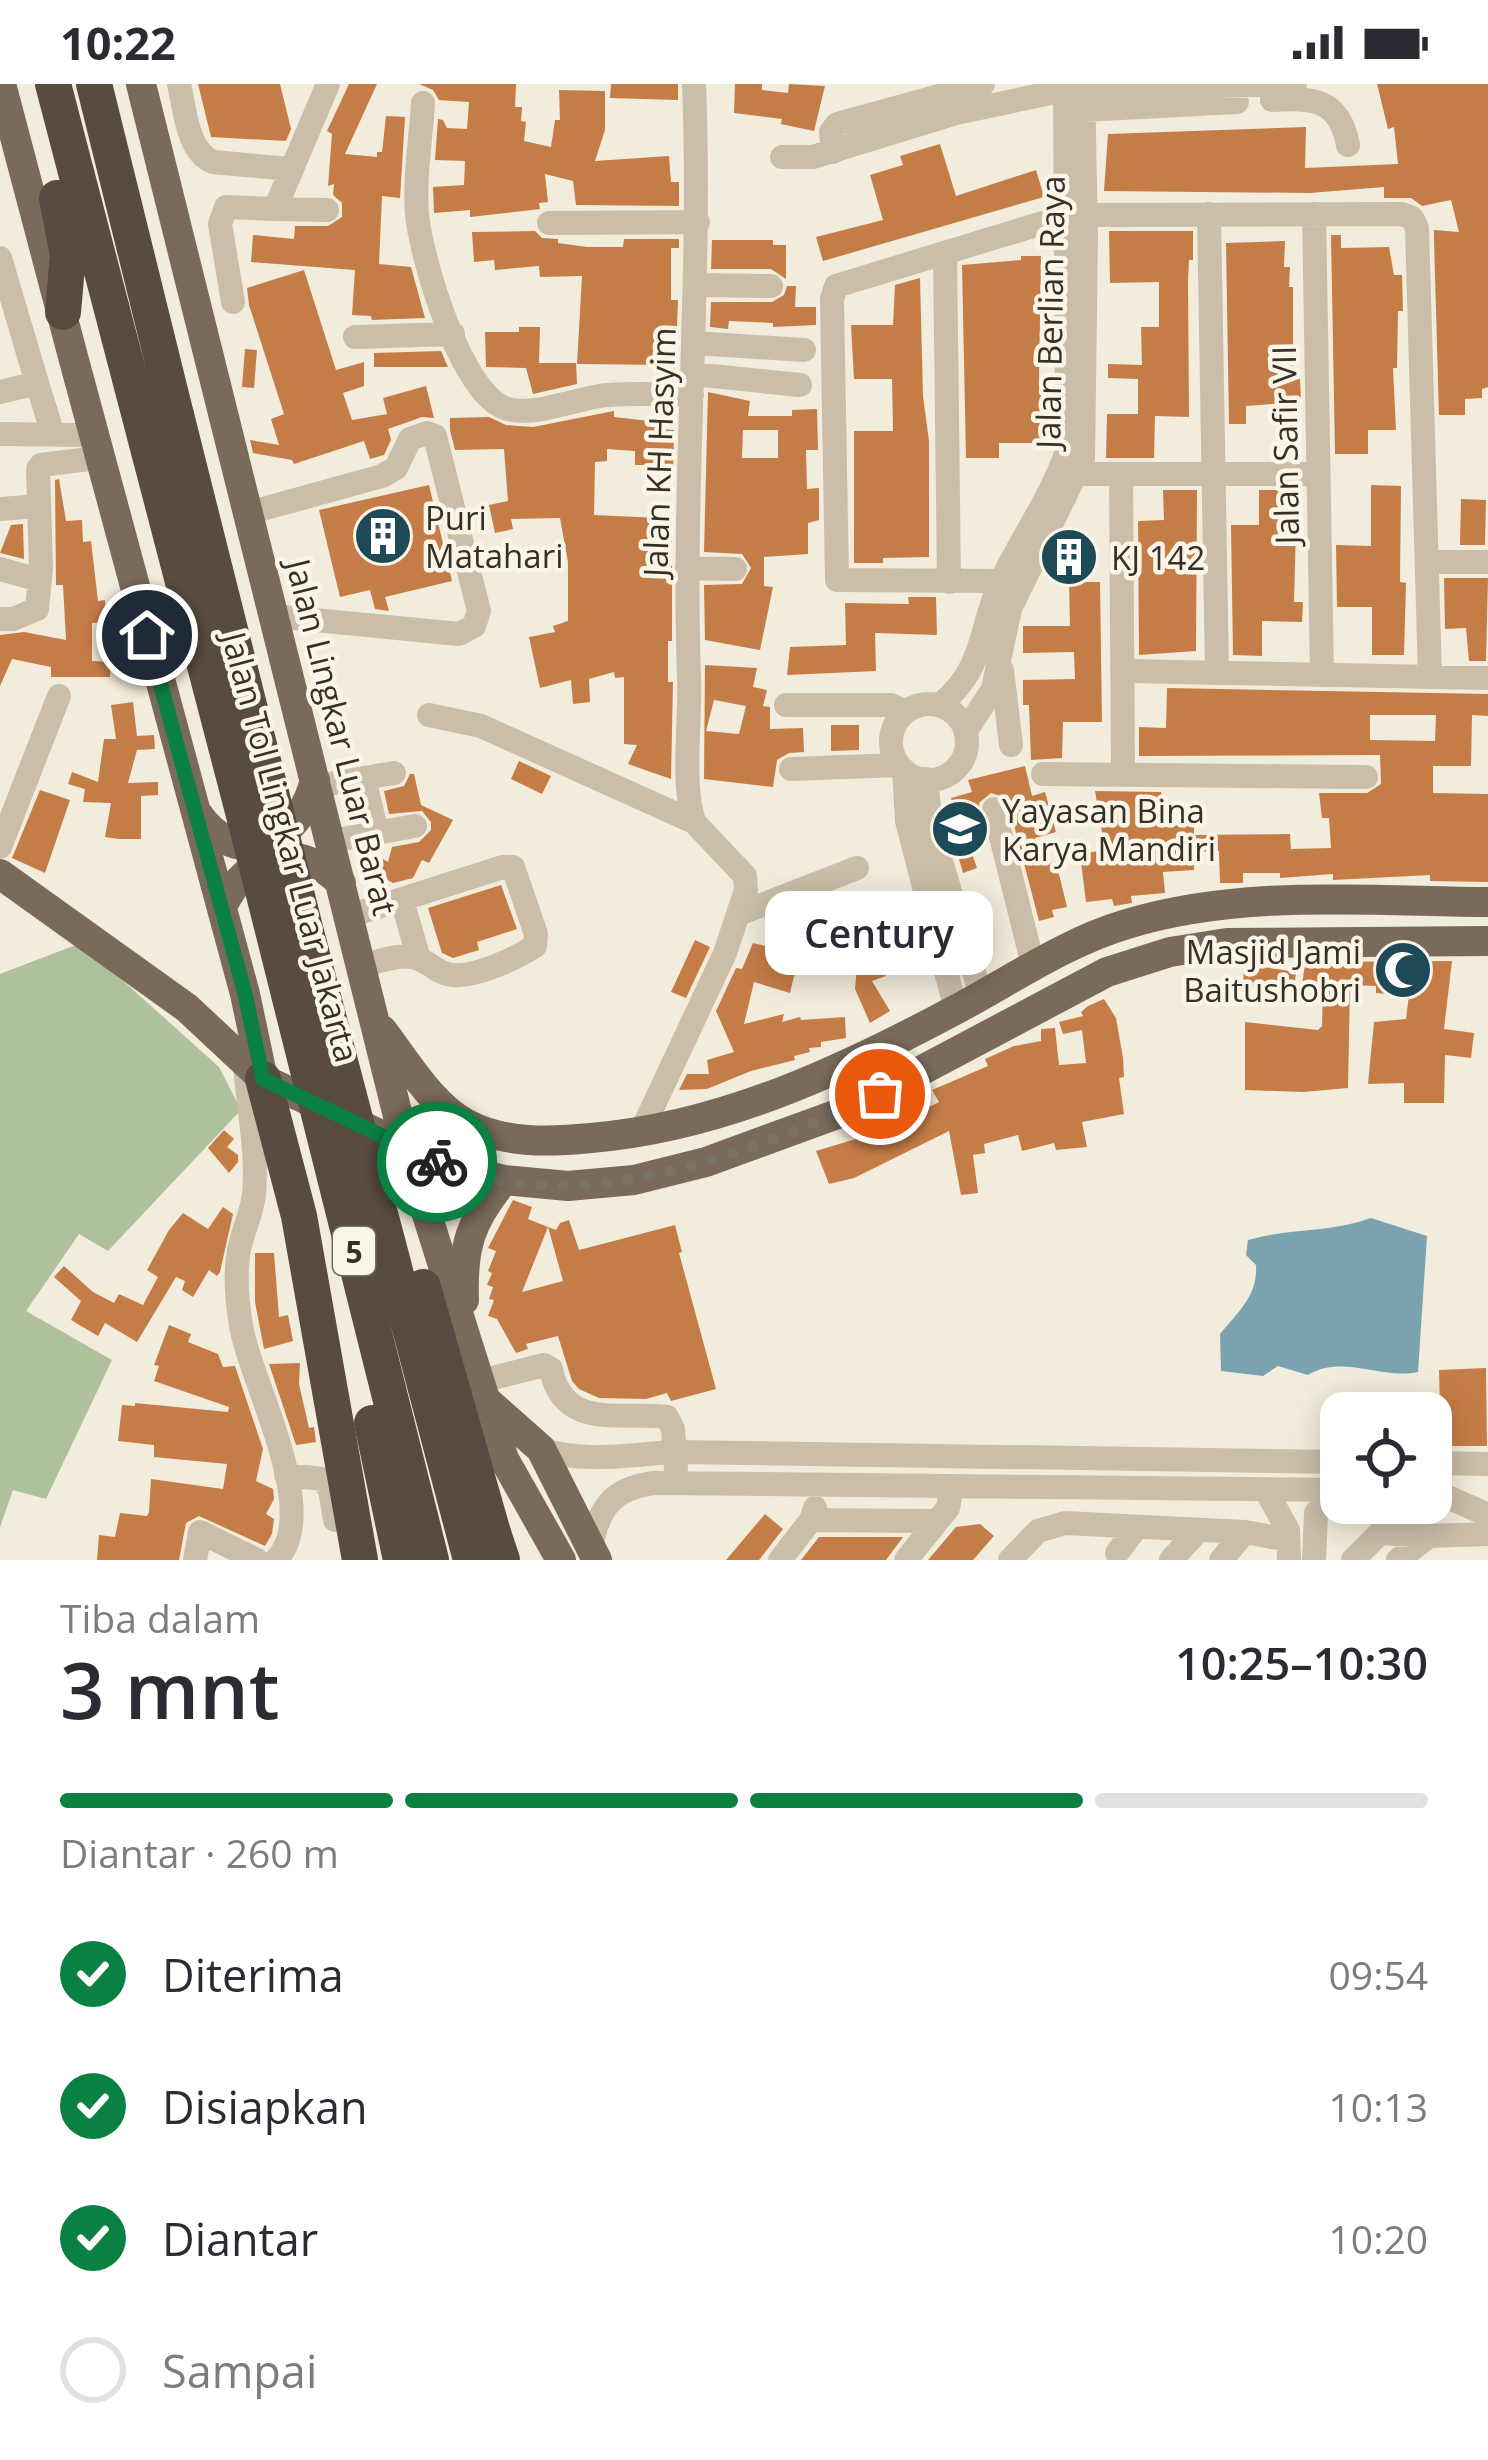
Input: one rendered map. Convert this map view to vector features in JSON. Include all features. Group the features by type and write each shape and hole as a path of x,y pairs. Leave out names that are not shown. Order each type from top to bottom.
{"highway":[{"path":"29,84 67,236 69,276 63,312"},
{"name":"Jalan Tol Lingkar Luar Jakarta","path":"53,84 292,939 489,1551"},
{"name":"Jalan Tol Lingkar Luar Jakarta","path":"94,84 431,1560"},
{"path":"292,939 293,1091 401,1560"},
{"path":"254,1072 298,1216 360,1560"}],"main road":[{"path":"1,84 94,446 245,994 254,1072"},
{"name":"Jalan Lingkar Luar Barat","path":"141,84 406,1148 505,1460 561,1560"},
{"path":"197,813 212,832 234,843 270,842 299,820 316,783"},
{"path":"211,865 219,888 244,857 277,845 314,850 336,864"},
{"path":"222,907 241,877 261,863 280,858 336,864"},
{"path":"0,874 187,1008 254,1072 451,1168 504,1180 568,1186 670,1172 842,1112 1107,972 1169,952 1228,943 1488,941"},
{"path":"375,1021 462,1122 493,1135 570,1140 640,1132 777,1095 849,1065 1034,965 1121,925 1162,914 1222,905 1488,902"},
{"path":"187,1008 220,1017 245,994"},
{"path":"367,1129 383,1121 394,1101"},
{"path":"640,1132 636,1153 644,1164 670,1172"},
{"path":"466,1330 463,1271 469,1234 479,1210 504,1180"},
{"path":"485,1392 542,1449 594,1554"}],"street":[{"path":"179,84 194,145 202,157 290,169"},
{"path":"275,209 328,84"},
{"name":"Jalan KH Hasyim","path":"694,84 698,222 687,568 688,796 694,822"},
{"path":"832,152 837,124 983,84"},
{"path":"1194,96 1295,84"},
{"path":"782,157 813,157 956,113 1076,91 1312,98 1341,124 1348,145"},
{"name":"Jalan Berlian Raya","path":"966,730 993,689 1010,609 1069,474 1076,91"},
{"path":"423,103 416,209 423,252 472,380 486,398 508,410 692,385 800,385"},
{"path":"233,302 220,224 226,207 327,210"},
{"path":"1209,214 1217,673"},
{"name":"Jalan Safir VII","path":"1314,214 1322,675"},
{"path":"1001,581 837,580 832,298 836,286 1076,216 1402,214 1412,218 1417,228 1430,676"},
{"path":"549,223 698,222"},
{"path":"945,253 949,582"},
{"path":"0,258 53,434"},
{"path":"697,285 771,286"},
{"path":"355,337 453,334"},
{"path":"694,343 804,350"},
{"path":"37,382 0,396 3,434 53,434 94,446"},
{"path":"248,513 382,476 396,468 410,439 428,433 435,436 479,611 474,626 459,634 274,616"},
{"path":"0,619 37,609 37,475 41,465 94,446"},
{"path":"1069,474 1318,474"},
{"name":"Jalan Berlian Raya","path":"940,705 974,669 1001,581 1069,474"},
{"path":"1121,474 1123,775"},
{"path":"0,509 39,506"},
{"path":"1428,562 1488,562"},
{"path":"687,568 735,569"},
{"path":"0,569 40,580"},
{"path":"1001,654 1011,745"},
{"path":"1122,671 1488,677"},
{"path":"0,847 59,696"},
{"path":"791,769 910,771 954,771 963,760 966,730 952,710 928,704 905,712 892,737 910,771 903,790 914,853 969,1003"},
{"path":"786,705 891,705 905,712"},
{"path":"429,715 481,726 694,822 745,876 741,913 640,1132"},
{"path":"316,783 394,773"},
{"path":"1043,774 1366,777"},
{"path":"364,778 377,833"},
{"path":"994,808 1034,965"},
{"path":"336,864 377,833 415,826"},
{"path":"349,916 502,866 513,867 536,934 535,946 525,952 464,975 447,976 419,959 404,957 361,965"},
{"path":"741,913 857,868"},
{"path":"402,901 419,959"},
{"path":"254,1072 255,1189 238,1255 240,1309 286,1475 292,1520 290,1536 276,1560"},
{"path":"485,1392 548,1366 560,1394 588,1414 667,1417 676,1453 676,1484"},
{"path":"542,1449 586,1459 676,1453 1320,1462"},
{"path":"1099,1526 1121,1459"},
{"path":"1452,1463 1488,1464"},
{"path":"286,1475 309,1475 326,1483 343,1560"},
{"path":"594,1554 600,1512 620,1491 636,1485 1320,1490"},
{"path":"780,1560 811,1520 821,1485"},
{"path":"906,1560 948,1508 952,1486"},
{"path":"1038,1532 1042,1487"},
{"path":"1118,1553 1146,1529 1154,1488"},
{"path":"1265,1489 1295,1540 1314,1560"},
{"path":"1452,1490 1488,1491"},
{"path":"1452,1499 1488,1515"},
{"path":"1295,1540 1320,1509"},
{"path":"811,1520 938,1521"},
{"path":"1010,1560 1038,1532 1065,1523 1245,1532 1295,1540"},
{"path":"195,1560 200,1532 256,1560"},
{"path":"1171,1560 1197,1532"},
{"path":"1221,1560 1245,1532"},
{"path":"1353,1560 1380,1533 1488,1534"},
{"path":"1398,1560 1429,1536"}],"green space":[{"path":"81,943 219,1067 241,1110 108,1251 79,1234 26,1311 112,1360 46,1499 13,1490 0,1527 0,974"}],"water":[{"path":"1371,1218 1427,1236 1418,1372 1334,1367 1308,1375 1278,1366 1263,1376 1221,1371 1220,1334 1254,1286 1256,1265 1246,1255 1248,1240"}],"building":[{"path":"198,84 280,84 291,129 286,141 211,137"},
{"path":"349,84 377,84 345,154 377,157 382,152 386,116 405,117 400,198 382,196 379,264 411,267 425,318 372,320 371,316 352,315 355,270 251,262 253,235 294,239 295,226 328,226 342,217 334,184 328,186 332,134 327,131"},
{"path":"419,84 516,84 515,107 522,107 521,121 526,122 524,141 551,147 555,120 560,120 559,90 605,91 605,130 595,161 669,156 671,182 679,182 679,206 576,205 573,181 545,174 548,202 539,203 540,209 470,217 470,210 434,213 433,187 464,185 465,161 435,160 438,119 447,128 467,129 469,102 439,100 433,90"},
{"path":"611,84 678,84 678,100 610,98"},
{"path":"735,84 762,84 762,90 788,93 789,84 825,86 814,131 781,124 782,119 734,113"},
{"path":"1377,84 1488,84 1488,387 1482,389 1482,398 1465,399 1465,415 1439,415 1434,230 1459,232 1451,200 1422,206 1411,198 1384,198 1384,187 1310,193 1104,191 1108,134 1306,127 1305,168 1398,164 1394,127 1388,129"},
{"path":"940,144 956,196 1036,170 1044,197 823,261 816,237 883,220 870,175 903,165 900,156"},
{"path":"535,231 558,243 587,247 623,247 624,239 679,239 679,248 671,248 671,300 678,300 675,378 673,367 666,365 577,364 582,276 540,277 539,266 495,270 494,260 474,262 472,232"},
{"path":"1109,231 1193,231 1188,281 1189,417 1155,416 1154,458 1106,458 1107,414 1138,414 1138,379 1108,378 1108,364 1142,365 1141,327 1159,327 1159,282 1110,283"},
{"path":"1331,235 1341,235 1341,248 1389,247 1394,275 1402,275 1403,311 1398,311 1397,368 1393,368 1396,430 1368,430 1368,454 1335,454"},
{"path":"712,240 773,240 773,245 786,245 786,279 771,269 711,269"},
{"path":"1285,241 1284,267 1290,267 1289,287 1293,287 1293,379 1300,379 1301,402 1246,406 1246,424 1229,424 1226,243"},
{"path":"1021,256 1041,256 1042,443 999,443 999,458 966,458 962,265 1021,260"},
{"path":"304,270 336,370 364,362 364,386 343,393 352,420 387,414 383,398 426,386 434,418 422,417 388,429 391,440 384,455 370,459 364,441 294,464 253,453 250,440 279,445 271,419 284,414 247,288"},
{"path":"920,278 929,441 929,557 854,563 854,431 893,431 892,379 854,379 851,325 893,325 895,285"},
{"path":"787,286 796,286 795,307 816,307 816,325 773,327 773,323 729,321 728,329 710,327 711,302 772,302 784,295"},
{"path":"519,327 540,327 539,363 576,363 577,384 533,394 526,368 486,367 485,332 519,332"},
{"path":"245,349 257,350 254,388 242,387"},
{"path":"441,351 448,367 374,367 374,353"},
{"path":"708,392 750,401 748,416 792,416 792,410 817,409 818,450 806,450 807,489 819,488 819,520 808,523 808,554 764,557 764,586 773,587 760,650 705,640 704,585 742,584 751,568 742,554 704,552","holes":["743,430 778,430 778,458 742,458"]},
{"path":"614,411 614,417 658,422 657,429 674,430 673,479 664,481 661,465 635,465 635,451 607,449 607,461 595,462 594,515 672,515 671,779 628,764 637,745 624,744 624,677 615,678 614,672 589,679 590,702 573,704 571,680 540,688 529,637 555,632 553,626 568,621 568,562 560,518 511,519 513,529 495,533 489,505 508,501 504,449 455,450 450,430 450,418 489,417 506,425 533,427"},
{"path":"59,479 66,521 82,520 83,542 91,541 98,601 105,600 106,622 92,623 92,661 111,662 110,677 51,677 51,667 12,659 0,686 0,635 24,632 66,640 63,585 56,585 55,480"},
{"name":"Puri Matahari","path":"429,485 452,581 385,597 389,611 375,609 370,590 340,597 319,510"},
{"path":"1371,485 1401,486 1404,655 1372,655 1372,607 1337,607 1336,545 1371,546"},
{"path":"1163,490 1197,490 1196,651 1139,655 1138,521 1164,520"},
{"path":"1259,490 1297,490 1294,602 1303,602 1302,622 1262,621 1262,656 1233,655 1231,525 1259,525"},
{"path":"1461,499 1486,500 1485,545 1460,545"},
{"path":"23,524 24,559 0,553 11,525"},
{"path":"1444,578 1488,578 1486,661 1469,661 1466,628 1445,629"},
{"path":"1069,582 1100,582 1102,722 1063,722 1062,758 1031,760 1023,680 1075,679 1074,652 1023,653 1023,626 1070,626"},
{"path":"908,597 936,597 937,635 875,633 876,671 787,675 790,647 846,645 845,603 909,604"},
{"path":"705,665 757,668 753,687 767,690 763,706 770,707 770,729 803,728 804,752 777,760 773,787 704,779","holes":["714,700 746,706 739,734 706,731"]},
{"path":"1167,688 1488,694 1488,716 1472,715 1471,766 1433,766 1433,793 1488,794 1488,882 1430,881 1430,875 1333,880 1333,874 1280,878 1280,873 1243,873 1243,883 1220,883 1219,851 1194,852 1194,870 1163,872 1165,893 1131,896 1132,903 1114,906 1112,899 1086,902 1080,854 1105,850 1095,791 1161,792 1168,825 1194,826 1194,835 1290,834 1291,849 1331,848 1329,818 1322,818 1319,793 1367,793 1381,784 1380,755 1139,756 1139,727 1166,728","holes":["1370,715 1436,715 1435,741 1370,740"]},
{"path":"133,702 137,736 154,735 155,749 137,750 128,783 158,782 158,795 141,796 141,839 105,837 111,803 83,802 85,789 68,784 72,772 98,782 104,739 116,739 111,705"},
{"path":"831,725 859,725 859,750 831,751"},
{"path":"519,761 551,776 542,794 511,779"},
{"path":"1025,766 1032,796 1045,792 1056,832 1035,838 1042,865 1056,862 1067,907 1052,910 1054,917 1039,921 1007,798 991,793 979,803 985,843 970,848 977,868 963,873 946,814 955,811 951,798 972,792 968,780"},
{"path":"414,774 421,805 453,820 429,863 422,860 413,878 393,883 366,869 374,854 388,862 392,847 419,842 431,830 422,811 389,814 384,791 404,786"},
{"path":"40,790 70,800 45,873 12,858"},
{"path":"501,885 517,929 477,942 479,950 453,958 442,953 428,908"},
{"path":"885,917 886,957 880,957 886,976 872,981 890,1011 870,1023 855,989 858,954 848,954 848,919"},
{"path":"695,940 710,947 686,998 671,992"},
{"path":"753,943 799,955 790,993 754,982 744,1024 784,1014 782,1022 845,1017 846,1038 821,1042 821,1047 809,1048 810,1052 794,1056 795,1060 707,1089 679,1090 687,1074 709,1074 707,1060 734,1052 716,1011"},
{"path":"1452,961 1444,1029 1474,1033 1471,1058 1445,1055 1444,1103 1404,1103 1404,1083 1368,1084 1374,1022 1406,1019 1409,995 1376,993 1376,986 1350,985 1348,1088 1245,1090 1245,1022 1318,1030 1322,1026 1323,987 1302,985 1305,964"},
{"path":"1244,964 1296,972 1294,990 1243,986"},
{"path":"1104,999 1116,1018 1123,1058 1124,1077 1119,1078 1124,1114 1082,1122 1087,1147 1056,1150 1054,1143 1022,1151 1018,1135 984,1144 985,1153 973,1155 978,1193 961,1195 949,1131 854,1178 829,1184 816,1151 879,1132 939,1102 932,1090 988,1066 985,1059 1041,1041 1041,1029 1055,1028 1059,1065 1086,1063 1082,1030 1063,1034 1059,1022 1083,1016 1088,1006"},
{"path":"224,1130 234,1139 227,1147 238,1155 229,1173 208,1148"},
{"path":"513,1200 532,1207 528,1219 556,1230 569,1220 579,1250 675,1225 716,1389 671,1401 667,1393 646,1399 599,1398 572,1381 558,1336 526,1344 528,1349 516,1353 497,1319 488,1316 494,1300 489,1299 493,1287 487,1285 496,1251 488,1248","holes":["548,1227 563,1281 522,1292"]},
{"path":"223,1207 233,1214 220,1272 217,1276 209,1270 193,1297 182,1290 185,1281 176,1277 137,1342 105,1323 98,1336 71,1320 81,1301 54,1277 64,1266 93,1292 114,1303 119,1294 143,1305 158,1277 147,1270 169,1230 183,1213 208,1229"},
{"path":"255,1253 274,1253 279,1317 288,1315 293,1341 264,1349 255,1302"},
{"path":"169,1325 191,1334 188,1342 218,1354 223,1367 235,1366 263,1449 256,1481 273,1489 274,1499 266,1514 274,1519 272,1534 265,1546 199,1516 186,1523 179,1560 97,1560 99,1535 115,1537 120,1513 147,1516 151,1479 223,1489 227,1464 154,1457 154,1445 118,1441 122,1405 228,1412 229,1407 154,1381 159,1366 154,1365"},
{"path":"300,1363 299,1384 316,1442 296,1445 269,1364"},
{"path":"1486,1368 1487,1446 1452,1446 1452,1392 1440,1392 1439,1370"},
{"path":"765,1514 783,1529 759,1560 726,1560"},
{"path":"980,1524 994,1536 973,1560 928,1560 956,1527"},
{"path":"819,1537 903,1537 886,1560 801,1560"}],"way so far":[{"path":"437,1162 504,1180 568,1186 634,1180 706,1162 880,1094"}],"place":[{"name":"Puri Matahari","path":"383,536"},
{"name":"KJ 142","path":"1069,557"},
{"name":"Yayasan Bina Karya Mandiri","path":"960,829"},
{"name":"Masjid Jami Baitushobri","path":"1403,970"},
{"name":"Century","path":"880,1094"}],"route":[{"path":"147,635 245,994 263,1079 437,1162"}]}
